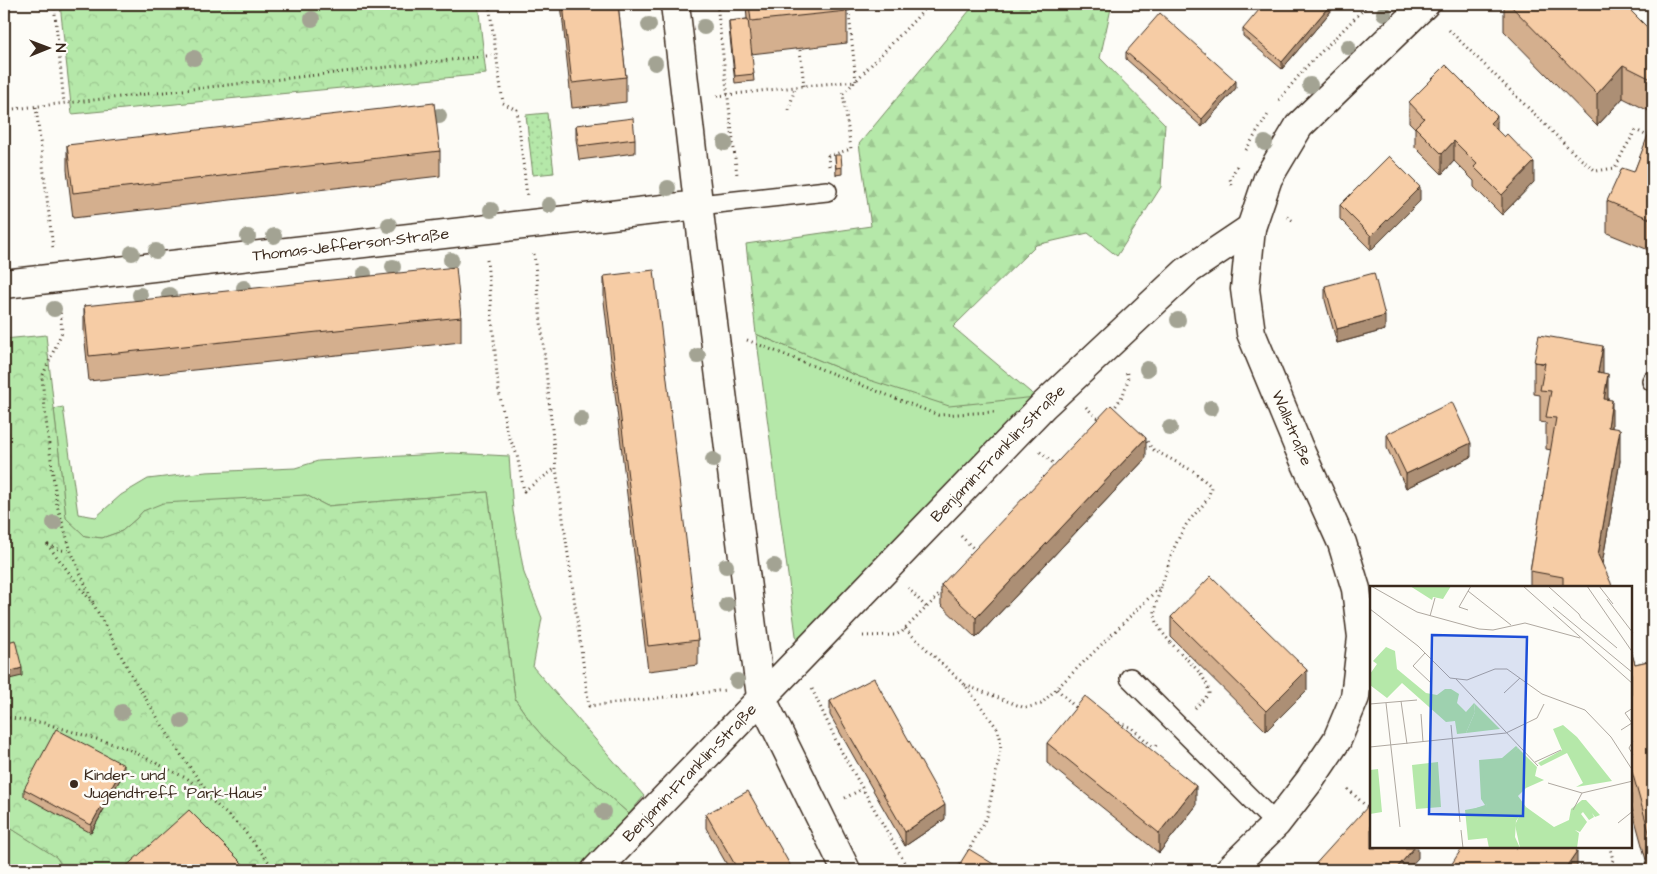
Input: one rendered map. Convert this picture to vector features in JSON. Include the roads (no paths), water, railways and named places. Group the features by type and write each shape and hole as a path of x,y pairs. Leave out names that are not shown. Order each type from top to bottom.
{"street":[{"name":"Benjamin-Franklin-Straße","path":"675,4 761,697 846,870"},
{"name":"Wallstraße","path":"1229,870 1276,824 1310,780 1336,740 1355,697 1362,637 1356,589 1342,543 1298,446 1251,333 1245,289 1252,228 1268,178 1299,126 1425,4"},
{"name":"Thomas-Jefferson-Straße","path":"4,284 699,205"},
{"name":"Benjamin-Franklin-Straße","path":"596,870 1030,419 1188,271 1252,228"}],"lane":[{"path":"699,205 827,190"},
{"path":"1130,678 1276,824"}],"place":[{"name":"Kinder- und Jugendtreff \"Park-Haus\"","path":"74,784"}]}
